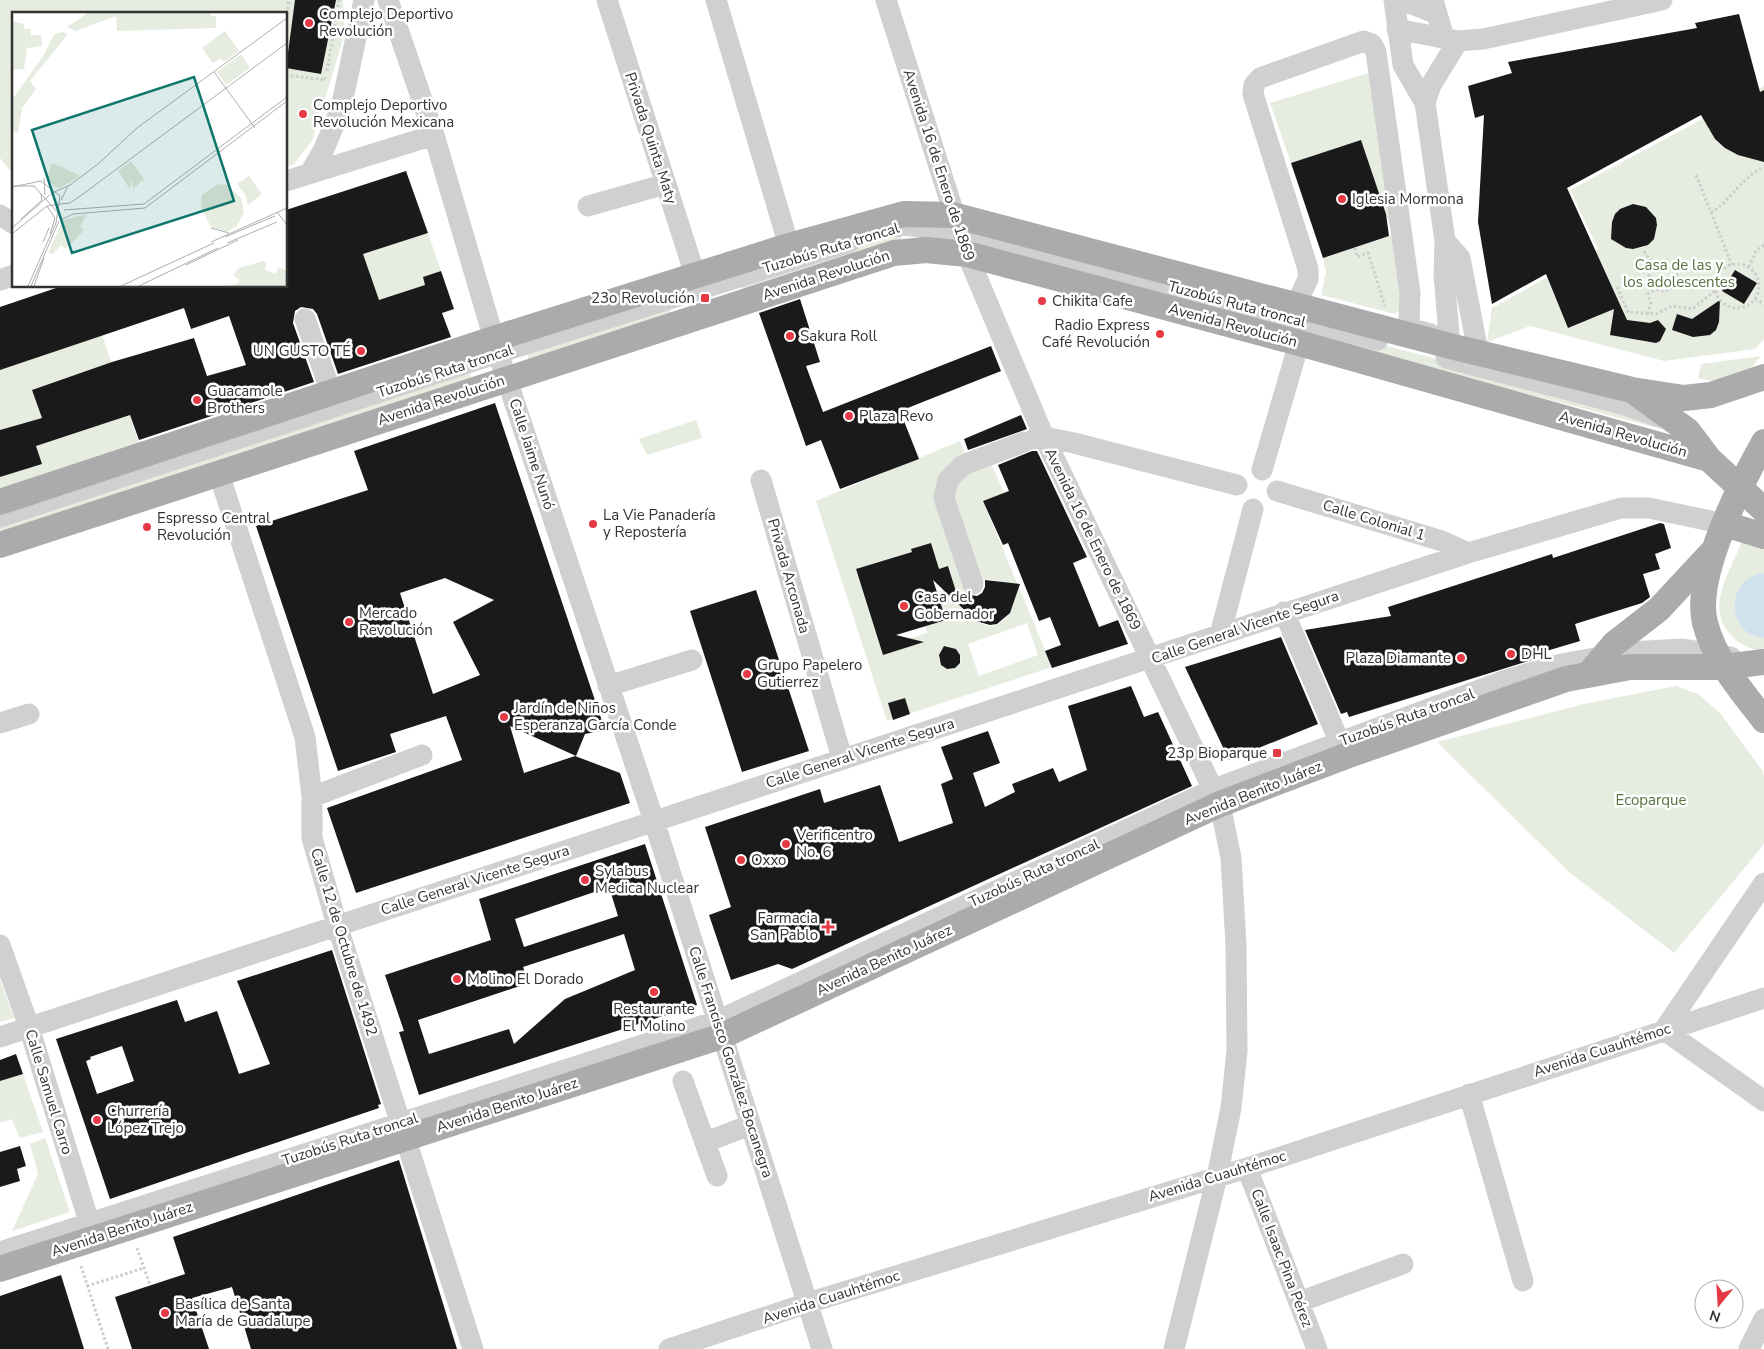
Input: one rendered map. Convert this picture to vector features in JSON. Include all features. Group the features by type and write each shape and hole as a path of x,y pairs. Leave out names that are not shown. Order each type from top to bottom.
{"main road":[{"name":"Avenida Revolución","path":"0,502 328,393 496,346 695,275 789,246 904,214 960,234 1299,343 1709,459 1742,482 1764,510"},
{"name":"Avenida Revolución","path":"0,545 894,253 926,250 960,234 1287,303 1450,346 1632,390 1684,398 1711,395 1764,377"},
{"path":"1632,390 1688,431 1709,459"},
{"path":"1764,439 1742,482 1721,535 1702,602 1705,623 1720,661 1764,720"},
{"path":"1721,535 1764,536"},
{"path":"1596,666 1614,644 1659,609 1721,535"},
{"path":"1720,661 1764,672"},
{"name":"Avenida Benito Juárez","path":"0,1269 93,1231 719,1028 1217,796 1343,749 1566,679 1596,666 1630,668 1720,661 1764,662"}],"street":[{"path":"310,173 324,148 341,108 364,0"},
{"name":"Calle Jaime Nunó","path":"388,0 434,135 496,346 654,822"},
{"name":"Privada Quinta Maty","path":"606,0 695,275"},
{"path":"716,0 789,246"},
{"name":"Avenida 16 de Enero de 1869","path":"886,0 960,234 1033,439 1150,658 1217,796 1231,858 1236,945 1237,1051 1231,1108 1217,1177 1174,1349"},
{"path":"1394,0 1404,66 1425,103 1445,241 1444,275 1450,346"},
{"path":"1402,0 1435,7 1451,40 1425,103"},
{"path":"1397,29 1451,40 1483,39 1662,0"},
{"path":"1287,303 1299,298 1308,279 1308,269 1253,94 1254,84 1260,78 1364,42 1372,44 1376,52 1410,293 1408,322 1412,328 1436,335 1450,346"},
{"path":"288,180 434,135"},
{"path":"588,206 666,184"},
{"path":"0,215 12,223"},
{"name":"Tuzobús Ruta troncal","path":"0,517 496,346 903,225 960,234 1649,412 1688,431 1764,502"},
{"path":"1445,241 1460,258 1478,352"},
{"path":"0,280 12,276"},
{"path":"306,319 327,381 328,393"},
{"path":"1262,470 1299,343"},
{"path":"973,584 945,504 944,498 948,480 963,466 1033,439 1237,485"},
{"path":"1262,470 1274,478 1278,491 1272,503 1266,508 1253,509 1247,507 1238,498 1237,485 1240,479 1249,471 1262,470"},
{"name":"Calle 12 de Octubre de 1492","path":"219,474 305,736 312,797 312,838 337,925 473,1349"},
{"name":"Privada Arconada","path":"761,480 842,758"},
{"name":"Calle Colonial 1","path":"1278,491 1442,541 1468,553"},
{"name":"Calle General Vicente Segura","path":"0,1037 1220,635 1284,612 1468,553 1621,508 1649,508 1721,535"},
{"path":"1220,635 1253,509"},
{"path":"1284,612 1343,749"},
{"path":"1720,661 1734,657 1764,655"},
{"path":"608,686 692,660"},
{"path":"0,723 29,714"},
{"path":"312,797 422,755"},
{"name":"Calle Francisco González Bocanegra","path":"654,822 822,1349"},
{"path":"1764,883 1664,1030 1764,1101"},
{"name":"Calle Samuel Carro","path":"0,946 29,1027 93,1231"},
{"name":"Avenida Cuauhtémoc","path":"669,1349 808,1303 1247,1168 1764,998"},
{"path":"683,1082 717,1176"},
{"path":"1469,1094 1478,1118 1523,1280"},
{"path":"706,1142 750,1125"},
{"name":"Calle Isaac Pina Pérez","path":"1247,1168 1317,1349"},
{"path":"0,1252 93,1231"},
{"path":"1299,1302 1403,1264"},
{"path":"1749,1349 1764,1319"}],"path":[{"path":"288,75 325,80 339,0"},
{"path":"1711,213 1723,205 1754,172 1764,167"},
{"path":"1696,175 1732,265"},
{"path":"1749,267 1756,251 1764,245"},
{"path":"1355,248 1357,257 1368,253 1387,312"},
{"path":"1644,251 1654,266"},
{"path":"1648,314 1650,303 1648,294 1657,289 1669,289 1675,282 1676,273 1666,264 1654,266"},
{"path":"1742,264 1749,267 1754,272 1760,286 1755,300 1743,308 1723,303 1716,290 1718,277 1722,271 1732,265 1742,264"},
{"path":"1654,266 1649,279 1657,289"},
{"path":"1617,287 1628,312 1648,314 1656,314 1672,306 1692,310 1716,290"},
{"path":"1755,300 1764,304"},
{"path":"136,1245 150,1285"},
{"path":"80,1264 108,1349"},
{"path":"87,1286 144,1268"}],"green space":[{"name":"Complejo Deportivo Revolución Mexicana","path":"0,0 343,0 344,36 312,141 294,164 288,167 288,12 12,12 12,173 0,158"},
{"path":"1372,72 1403,294 1400,310 1395,314 1321,295 1326,272 1323,258 1393,235 1361,140 1291,163 1270,103"},
{"name":"Casa de las y los adolescentes","path":"1764,86 1764,339 1755,349 1664,361 1530,326 1487,342 1492,308 1598,249 1570,190"},
{"path":"902,228 901,241 744,293 740,281"},
{"path":"428,233 441,271 423,277 427,292 413,289 378,301 363,254"},
{"path":"996,244 1629,409 1665,430 997,255"},
{"path":"668,302 672,316 529,360 525,347"},
{"path":"102,335 139,443 0,489 0,477 42,464 28,422 0,430 0,370","holes":["97,368 114,420 50,441 32,390"]},
{"path":"1761,356 1750,369 1717,382 1698,378 1701,364"},
{"path":"467,365 472,380 0,536 0,519"},
{"path":"696,420 702,438 647,455 639,439"},
{"path":"960,441 966,456 952,500 960,476 990,461 1004,493 983,501 1052,667 887,721 816,501","holes":["912,552 939,569 949,566 954,586 937,592 946,620 925,626 927,633 905,640 883,655 856,570","989,579 1004,584 1012,606 1003,621 993,626 982,624 973,616 968,606 967,595 974,585","1027,623 1038,655 979,676 968,644","950,647 959,652 961,659 955,668 947,669 941,665 939,658 946,648","904,698 909,711 888,703"]},
{"path":"1742,542 1764,549 1764,651 1749,648 1736,640 1726,629 1721,618 1721,592"},
{"name":"Ecoparque","path":"1676,686 1698,694 1720,713 1762,770 1764,777 1764,843 1674,953 1569,872 1437,742 1584,704"},
{"path":"0,979 14,1018 0,1022"},
{"path":"23,1074 43,1132 20,1138 12,1119 0,1123 0,1081"},
{"path":"45,1138 70,1212 12,1231 38,1174 30,1144"}],"water":[{"path":"1764,573 1764,638 1751,635 1742,627 1737,617 1735,606 1742,584 1751,577"}],"building":[{"path":"295,0 336,0 321,74 288,68 288,53"},
{"path":"1739,14 1760,92 1764,90 1764,162 1738,155 1725,148 1715,139 1701,115 1567,188 1627,320 1650,323 1658,320 1666,329 1660,341 1656,343 1610,335 1614,309 1568,328 1546,274 1492,304 1478,222 1484,115 1475,118 1468,86 1512,73 1508,62 1697,28 1695,23"},
{"name":"Iglesia Mormona","path":"1361,140 1386,214 1389,236 1323,258 1291,163"},
{"path":"406,171 428,233 363,254 379,300 425,285 423,277 441,271 454,309 442,313 451,337 338,374 317,314 313,309 301,307 295,311 293,323 314,382 139,440 130,415 36,446 42,464 0,477 0,430 42,418 32,390 112,362 194,338 207,376 246,365 229,316 191,329 184,308 0,370 0,307 56,288 288,288 288,209"},
{"path":"1633,204 1646,207 1656,218 1657,225 1654,239 1648,245 1633,249 1626,248 1611,239 1612,222 1615,214 1620,209"},
{"path":"1735,270 1757,283 1744,304 1722,291"},
{"name":"Plaza Revo","path":"800,299 820,362 806,366 823,412 991,346 1001,371 900,411 919,459 840,489 821,440 806,446 759,313"},
{"path":"1720,300 1719,322 1716,330 1710,335 1693,337 1672,330 1677,314 1692,319"},
{"path":"495,403 605,730 585,734 576,756 510,726 524,773 575,756 620,773 630,803 356,893 327,808 462,760 446,716 390,734 396,752 338,771 256,526 368,490 354,451","holes":["445,578 494,600 453,622 480,675 433,694 400,593"]},
{"path":"1021,415 1027,429 968,450 964,439"},
{"path":"1032,451 1037,451 1087,557 1073,563 1099,627 1118,620 1128,644 1052,668 1045,651 1061,645 1050,617 1039,621 1008,543 1003,545 983,501 1009,491 998,465"},
{"path":"1660,523 1664,524 1671,548 1655,554 1660,569 1643,574 1650,597 1642,603 1575,624 1580,641 1533,655 1532,660 1349,717 1347,712 1341,714 1305,630 1391,616 1388,607 1552,554 1553,558"},
{"name":"Casa del Gobernador","path":"931,543 939,569 948,566 959,601 965,594 977,596 982,593 985,587 985,580 1020,584 1010,613 997,624 990,625 976,621 933,580 946,620 896,635 924,642 883,655 856,569 912,552 911,549"},
{"name":"Grupo Papelero Gutierrez","path":"756,590 809,751 742,772 690,611"},
{"path":"1281,637 1318,724 1229,760 1185,667"},
{"path":"944,646 956,649 960,655 960,663 955,668 947,669 941,665 939,655"},
{"path":"1131,686 1144,717 1158,712 1192,786 792,969 778,964 731,980 709,915 731,907 705,827 820,789 824,803 880,785 899,842 953,823 941,784 953,779 941,747 988,731 1000,763 973,773 985,807 1015,792 1012,784 1053,768 1059,782 1087,770 1068,706"},
{"path":"905,698 910,714 893,720 888,703"},
{"path":"645,844 697,1005 419,1095 399,1032 404,1031 385,975 491,940 479,899","holes":["609,887 618,916 524,947 515,919","624,934 635,970 565,999 514,1044 509,1029 429,1054 418,1020 529,983 523,967"]},
{"path":"332,950 381,1104 378,1105 379,1108 110,1199 56,1039 177,1000 185,1022 217,1011 239,1074 270,1064 237,981","holes":["122,1046 134,1081 97,1094 86,1061 91,1059 90,1057"]},
{"path":"16,1054 23,1074 0,1081 0,1060"},
{"path":"20,1146 26,1166 17,1169 20,1181 0,1187 0,1152"},
{"path":"399,1160 457,1349 251,1349 232,1287 192,1298 209,1349 132,1349 115,1297 185,1274 173,1237"},
{"path":"61,1275 84,1349 0,1349 0,1296"}],"place":[{"name":"Complejo Deportivo Revolución","path":"309,23"},
{"name":"Complejo Deportivo Revolución Mexicana","path":"303,114"},
{"name":"Iglesia Mormona","path":"1342,199"},
{"name":"23o Revolución","path":"705,298"},
{"name":"Chikita Cafe","path":"1042,301"},
{"name":"Radio Express Café Revolución","path":"1160,334"},
{"name":"Sakura Roll","path":"790,336"},
{"name":"UN GUSTO TÉ","path":"361,351"},
{"name":"Guacamole Brothers","path":"197,400"},
{"name":"Plaza Revo","path":"849,416"},
{"name":"La Vie Panadería y Repostería","path":"593,524"},
{"name":"Espresso Central Revolución","path":"147,527"},
{"name":"Casa del Gobernador","path":"904,606"},
{"name":"Mercado Revolución","path":"349,622"},
{"name":"DHL","path":"1511,654"},
{"name":"Plaza Diamante","path":"1461,658"},
{"name":"Grupo Papelero Gutierrez","path":"747,674"},
{"name":"Jardín de Niños Esperanza García Conde","path":"504,717"},
{"name":"23p Bioparque","path":"1277,753"},
{"name":"Verificentro No. 6","path":"786,844"},
{"name":"Oxxo","path":"741,860"},
{"name":"Sylabus Medica Nuclear","path":"585,880"},
{"name":"Farmacia San Pablo","path":"828,927"},
{"name":"Molino El Dorado","path":"457,979"},
{"name":"Restaurante El Molino","path":"654,992"},
{"name":"Churrería López Trejo","path":"97,1120"},
{"name":"Basílica de Santa María de Guadalupe","path":"165,1313"}]}
